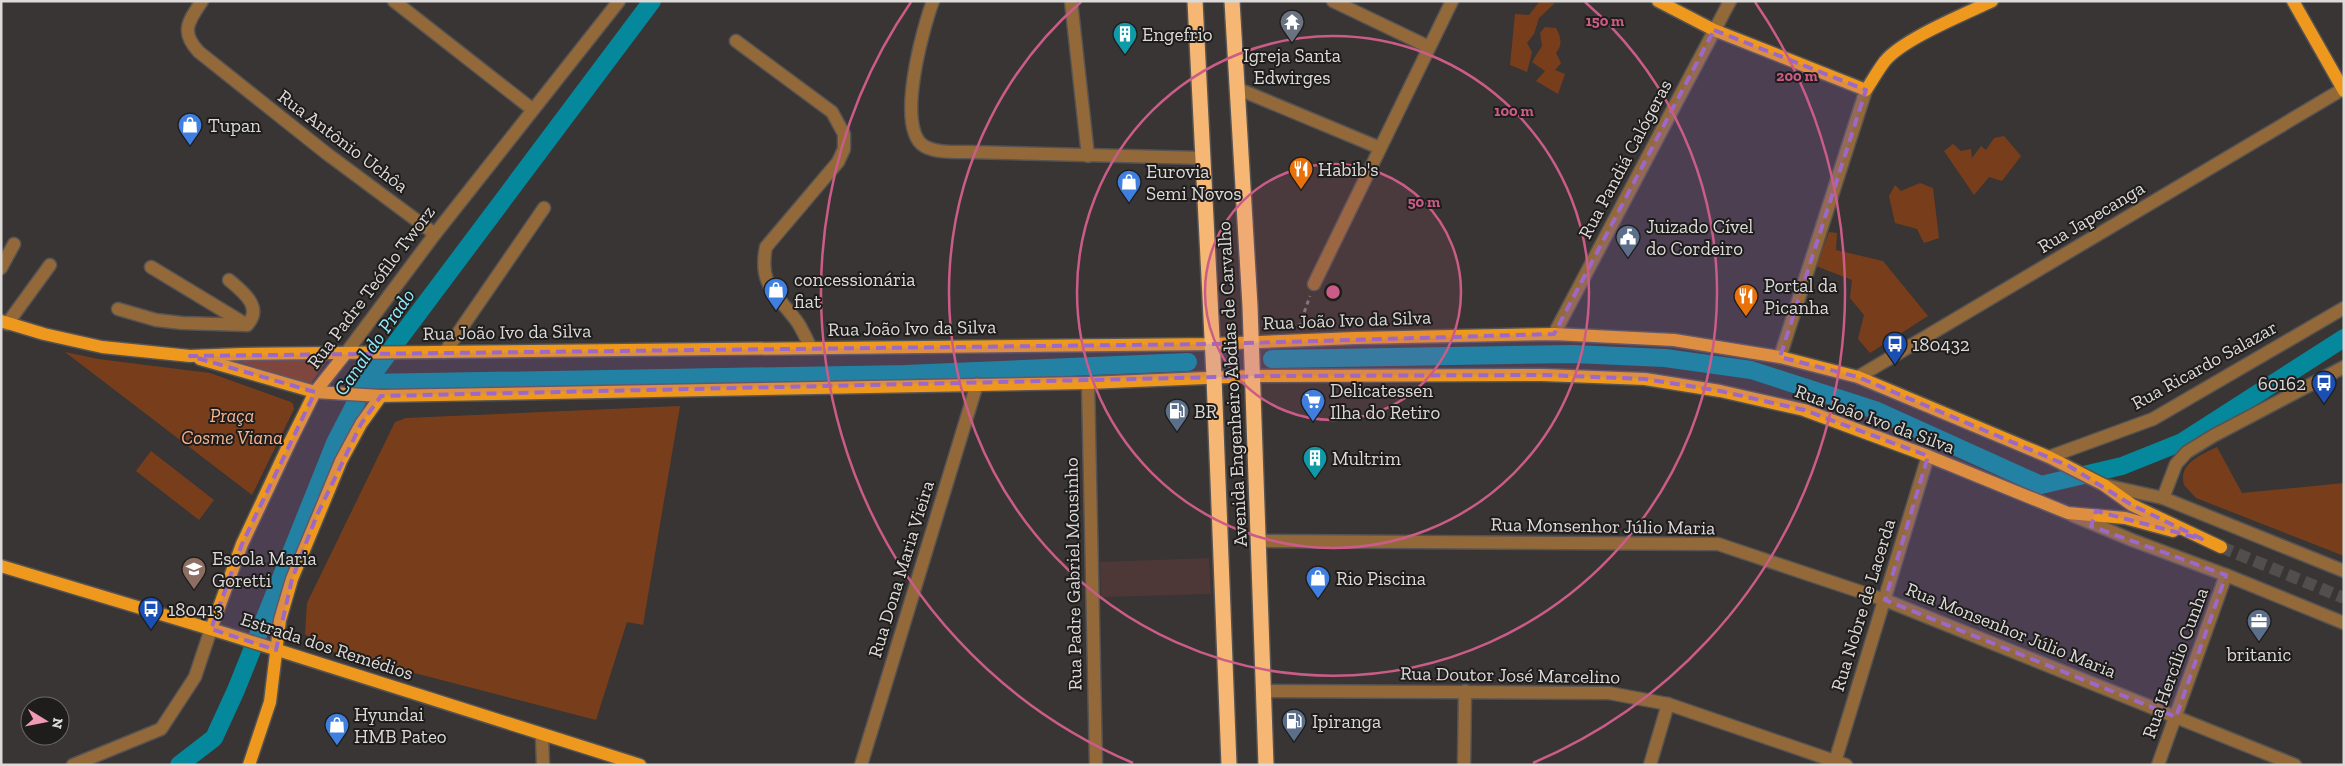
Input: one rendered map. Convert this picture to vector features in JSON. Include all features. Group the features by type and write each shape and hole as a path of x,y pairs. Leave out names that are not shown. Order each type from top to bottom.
{"highway":[{"name":"Avenida Engenheiro Abdias de Carvalho","path":"1195,1 1213,344 1229,765"},
{"name":"Avenida Engenheiro Abdias de Carvalho","path":"1232,1 1252,342 1266,765"}],"main road":[{"path":"1658,1 1714,30 1866,90 1886,60 1902,48 1933,29 1992,1"},
{"path":"2293,1 2343,90"},
{"path":"4,323 102,347 190,356"},
{"name":"Rua João Ivo da Silva","path":"190,356 378,352 1213,344 1294,340 1554,334 1674,340 1780,357 1858,377 2069,466 2104,485 2132,505 2202,539"},
{"name":"Rua Padre Teófilo Tworz","path":"211,629 242,544 315,392 346,353"},
{"name":"Rua João Ivo da Silva","path":"190,356 315,392 382,396 1088,382 1253,376 1543,375 1645,379 1720,391 1804,410 1928,456 2068,513 2124,518 2202,539"},
{"path":"249,765 270,702 280,620 292,579 317,515 353,438 382,396"},
{"path":"2202,539 2221,547"},
{"name":"Estrada dos Remédios","path":"1,566 211,629 640,765"}],"street":[{"name":"Rua Antônio Uchôa","path":"202,1 189,20 187,32 190,42 230,77 326,153 435,234"},
{"path":"394,1 532,109"},
{"name":"Rua Padre Teófilo Tworz","path":"346,353 435,234 619,1"},
{"path":"933,1 918,53 911,120 918,141 924,146 934,150 969,152 1203,158"},
{"path":"1071,1 1088,156"},
{"path":"1333,1 1430,47"},
{"path":"1314,284 1452,1"},
{"name":"Rua Pandiá Calógeras","path":"1554,334 1730,1"},
{"path":"736,42 832,112 844,134 844,149 838,162 766,247 764,258 764,275 773,295 799,325 811,348"},
{"path":"1236,88 1380,148"},
{"path":"1780,357 1866,90"},
{"name":"Rua Japecanga","path":"1858,377 2343,90"},
{"path":"444,352 544,208"},
{"path":"1,268 14,244"},
{"path":"4,323 50,265"},
{"path":"151,267 246,325"},
{"path":"118,309 135,315 173,322 246,325 251,320 253,313 251,302 247,295 228,280"},
{"name":"Rua Ricardo Salazar","path":"2049,457 2153,419 2344,308"},
{"path":"2163,498 2176,464 2187,452 2213,436 2344,367"},
{"name":"Rua Padre Gabriel Mousinho","path":"1088,382 1096,765"},
{"name":"Rua Dona Maria Vieira","path":"861,765 977,384"},
{"name":"Rua Nobre de Lacerda","path":"1838,763 1928,456"},
{"name":"Rua João Ivo da Silva","path":"2104,485 2163,498 2344,571"},
{"name":"Rua João Ivo da Silva","path":"2068,513 2344,623"},
{"name":"Rua Monsenhor Júlio Maria","path":"1259,540 1718,544 1885,600 2295,765"},
{"name":"Rua Hercílio Cunha","path":"2158,765 2226,575"},
{"path":"72,765 161,729 195,677 211,629"},
{"name":"Rua Doutor José Marcelino","path":"1264,691 1465,691 1609,694 1668,704 1838,763"},
{"path":"1464,765 1465,691"},
{"path":"1650,765 1668,704"},
{"path":"542,735 543,765"}],"path":[{"path":"1294,340 1314,284"}],"highlighted area":[{"path":"1714,30 1866,90 1780,357 1858,377 2069,466 2132,505 2202,539 2096,511 2091,526 2226,575 2176,717 1885,600 1928,456 1804,410 1720,391 1645,379 1543,375 1266,376 381,396 361,424 317,515 292,579 276,650 211,629 242,544 315,392 190,356 1213,344 1554,334"}],"shaded area":[{"path":"1209,558 1211,594 1101,597 1100,562"}],"green space":[{"path":"1540,1 1555,3 1539,18 1534,34 1527,43 1532,52 1527,72 1510,65 1515,14 1529,15"},
{"path":"1545,27 1556,28 1560,38 1560,47 1556,53 1561,63 1555,70 1565,74 1558,94 1536,81 1545,71 1532,62 1542,46 1540,33"},
{"path":"2004,136 2021,156 2002,181 1989,177 1974,195 1944,151 1953,144 1961,151 1971,149 1972,158 1981,146 1986,150 1994,138"},
{"path":"1920,183 1933,188 1939,238 1924,243 1917,229 1895,223 1889,196 1895,185 1901,191"},
{"path":"1829,232 1837,233 1836,250 1883,261 1928,316 1870,353 1858,339 1864,315 1850,298 1852,280 1816,266"},
{"name":"Praça Cosme Viana","path":"65,352 98,359 210,373 291,402 294,409 252,495"},
{"path":"233,360 327,360 310,385"},
{"path":"680,406 643,625 627,622 596,720 322,649 305,634 307,603 395,422 406,418"},
{"path":"2217,447 2242,493 2344,483 2344,556 2196,498 2184,485 2184,471 2192,461"},
{"path":"151,451 214,500 199,520 136,471"}],"waterway":[{"name":"Canal do Prado","path":"179,765 214,738 236,690 335,443 366,383 652,1"},
{"path":"1272,359 1573,354 1665,358 1751,370 1875,410 2041,485 2122,466 2182,442 2344,338"},
{"path":"366,383 905,374 1188,362"}],"tunnel":[{"path":"2221,547 2344,598"}],"place":[{"name":"Igreja Santa Edwirges","path":"1292,43"},
{"name":"Engefrio","path":"1125,55"},
{"name":"Tupan","path":"190,146"},
{"name":"Habib's","path":"1301,190"},
{"name":"Eurovia Semi Novos","path":"1129,203"},
{"name":"Juizado Cível do Cordeiro","path":"1628,258"},
{"name":"concessionária fiat","path":"776,311"},
{"name":"Portal da Picanha","path":"1746,317"},
{"name":"180432","path":"1895,365"},
{"name":"60162","path":"2324,404"},
{"name":"Delicatessen Ilha do Retiro","path":"1313,422"},
{"name":"BR","path":"1177,432"},
{"name":"Multrim","path":"1315,479"},
{"name":"Escola Maria Goretti","path":"194,590"},
{"name":"Rio Piscina","path":"1318,599"},
{"name":"180413","path":"151,630"},
{"name":"britanic","path":"2259,642"},
{"name":"Ipiranga","path":"1294,742"},
{"name":"Hyundai HMB Pateo","path":"337,746"}]}
